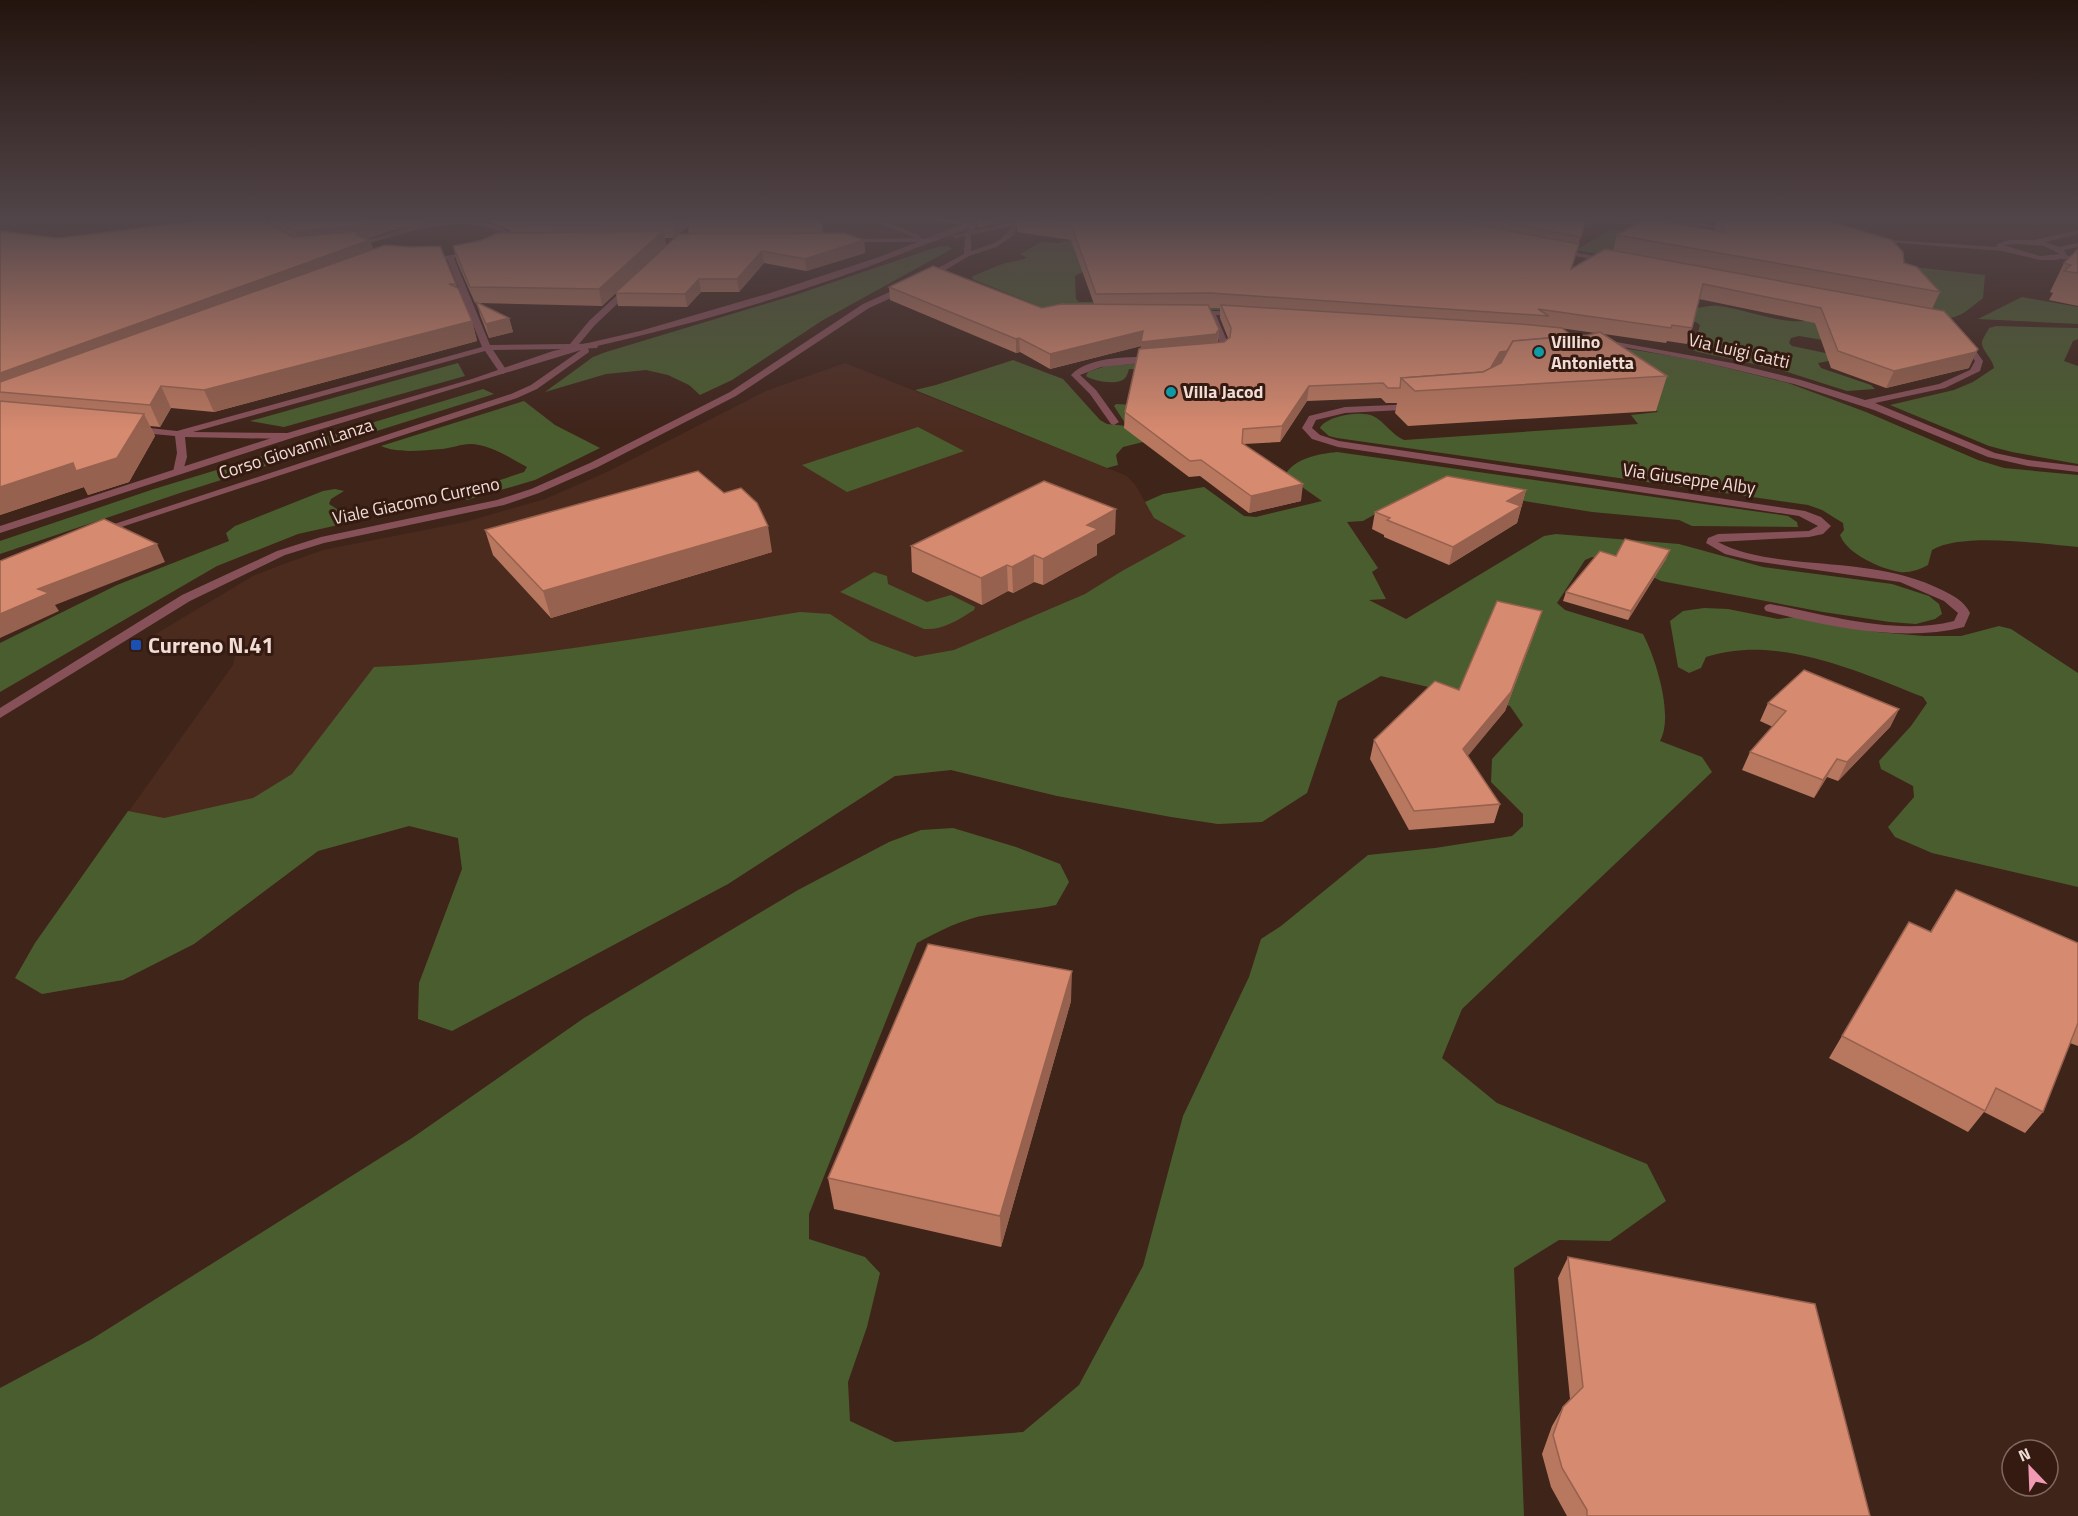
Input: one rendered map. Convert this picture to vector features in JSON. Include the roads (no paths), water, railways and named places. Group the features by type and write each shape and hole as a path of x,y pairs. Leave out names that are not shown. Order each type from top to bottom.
{"street":[{"path":"463,289 487,348 503,371"},
{"path":"570,348 592,323 629,289"},
{"name":"Corso Giovanni Lanza","path":"179,434 487,348 570,348 594,345 792,289"},
{"name":"Viale Giacomo Curreno","path":"0,714 186,598 280,553 321,540 500,503 535,491 594,465 733,394 866,306 903,289"},
{"path":"1205,355 1218,352 1224,347 1210,312"},
{"path":"1187,313 1252,315"},
{"path":"1864,403 1942,386 1973,372 1977,369 1979,361 1960,332"},
{"name":"Via Luigi Gatti","path":"1586,340 1683,355 1758,370 1864,403 1979,451 2024,463 2078,469"},
{"name":"Corso Giovanni Lanza","path":"93,533 514,396 534,387 594,345"},
{"name":"Corso Giovanni Lanza","path":"0,530 288,436 475,381 570,348"},
{"path":"1114,422 1093,392 1075,375 1079,371 1102,365 1165,359"},
{"name":"Via Giuseppe Alby","path":"1427,407 1372,408 1331,412 1312,418 1306,428 1316,437 1338,444 1801,513 1816,519 1825,526 1819,532 1809,534 1718,537 1712,540 1712,543 1729,551 1776,562 1908,580 1934,589 1962,608 1964,613 1959,624 1949,628 1928,630 1880,627 1770,608"},
{"path":"119,428 239,437 288,436"},
{"path":"178,472 182,454 179,434"}],"place":[{"name":"Villino Antonietta","path":"1539,352"},
{"name":"Villa Jacod","path":"1171,392"},
{"name":"Curreno N.41","path":"136,645"}]}
